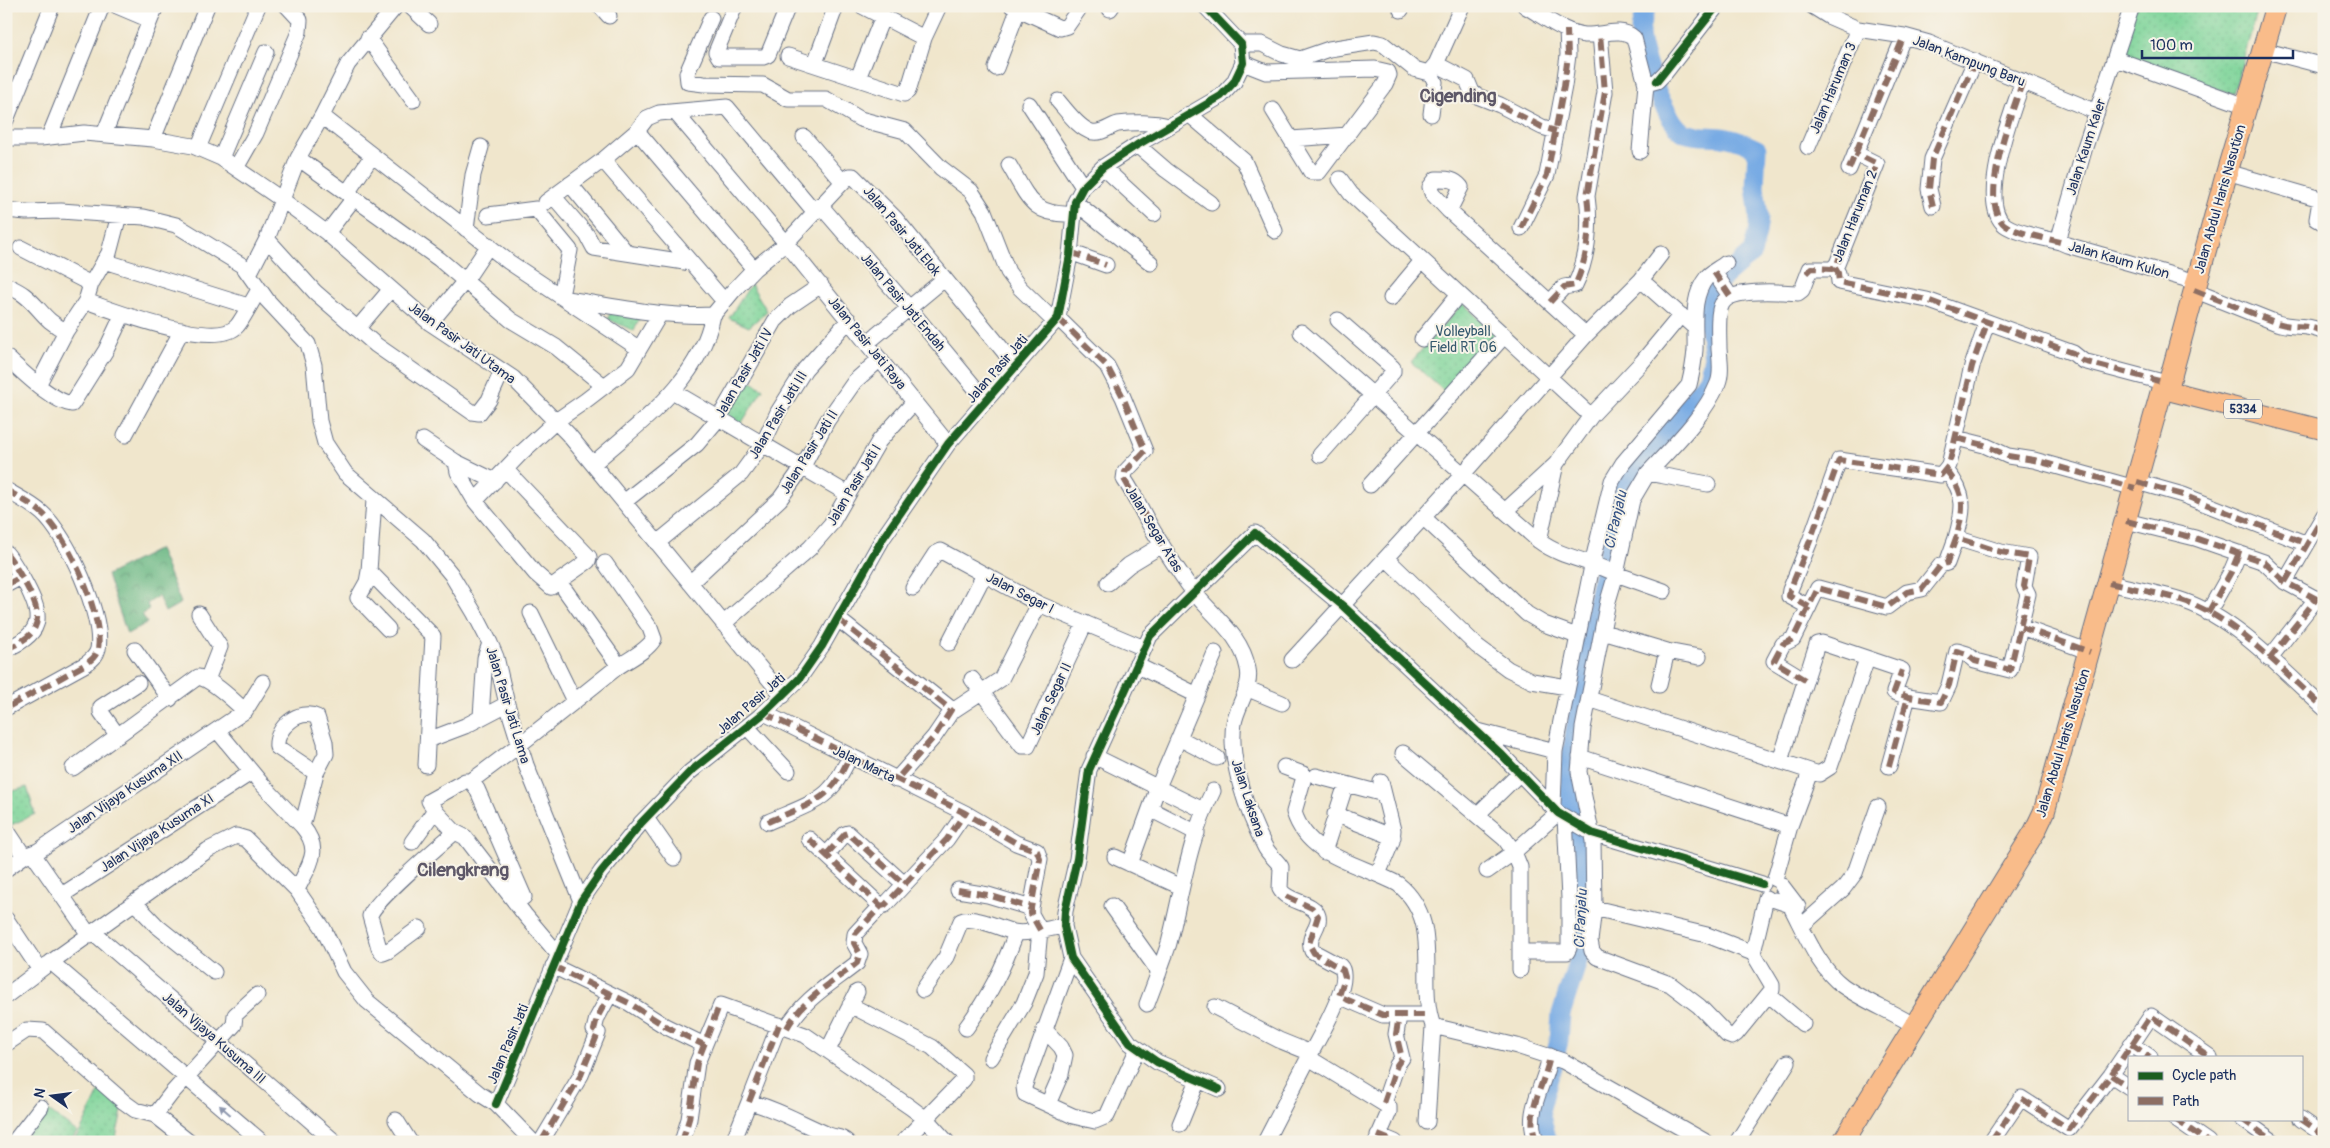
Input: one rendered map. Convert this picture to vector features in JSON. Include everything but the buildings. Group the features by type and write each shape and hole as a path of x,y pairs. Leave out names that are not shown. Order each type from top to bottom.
{"highway":[{"name":"Jalan Abdul Haris Nasution","path":"2190,284 2227,172 2264,6"},
{"name":"Jalan Abdul Haris Nasution","path":"1843,1142 2035,830 2044,812 2136,485 2161,385 2169,383 2190,284 2241,104 2263,50 2276,6"}],"main road":[{"name":"5334","path":"2161,385 2324,430"}],"street":[{"path":"6,120 52,6"},
{"path":"49,137 102,6"},
{"path":"104,134 153,13 117,6"},
{"path":"153,138 207,6"},
{"path":"198,148 258,6"},
{"path":"236,168 256,133 299,32 300,20 287,6"},
{"path":"249,274 267,239 298,158 348,64 396,6"},
{"path":"410,6 430,24"},
{"path":"735,6 716,52 719,57 763,57 768,55 788,6"},
{"path":"862,6 924,38"},
{"path":"788,56 904,94 908,91 924,38 939,6"},
{"path":"996,68 1015,8 1060,28 1067,26 1081,6"},
{"path":"1057,320 1070,252 1074,208 1083,187 1103,167 1137,144 1221,96 1234,82 1243,62 1241,44 1205,6"},
{"path":"1241,44 1262,44 1282,54 1300,59 1329,49 1374,42 1383,44 1414,68 1425,72 1433,67 1462,6"},
{"path":"1525,6 1566,30 1585,35 1621,32 1630,34 1634,38 1650,83 1640,151"},
{"path":"1650,83 1717,6"},
{"name":"Jalan Kampung Baru","path":"1812,6 1828,16 1858,29 1904,36 1975,61 2097,112"},
{"name":"Jalan Kaum Kaler","path":"2059,238 2097,112 2132,6"},
{"path":"815,64 832,8"},
{"path":"858,78 883,16"},
{"path":"711,18 687,73 688,82 763,85 788,99 826,99 860,118 905,132 941,168 971,191 984,211 1008,272 1020,288 1057,320"},
{"name":"Jalan Haruman 3","path":"1808,147 1858,29"},
{"path":"1521,228 1547,175 1568,55 1566,30"},
{"path":"1550,302 1564,287 1575,286 1588,243 1590,214 1587,196 1605,92 1600,34"},
{"name":"Jalan Haruman 2","path":"1849,169 1904,36"},
{"path":"368,38 413,100"},
{"path":"2263,50 2324,66"},
{"path":"221,158 266,52"},
{"path":"2116,59 2241,104"},
{"path":"1933,206 1929,189 1932,159 1975,61"},
{"path":"1243,62 1266,72 1375,69 1388,72 1390,75 1386,84 1319,172 1311,172 1273,110"},
{"path":"1431,114 1435,82 1433,67"},
{"path":"1433,67 1467,80 1472,92 1477,96 1500,105 1542,127 1556,131"},
{"name":"Jalan Kaum Kulon","path":"2023,81 2000,154 1993,198 1998,215 2005,225 2059,238 2190,284 2277,323 2290,327 2310,326 2324,332"},
{"path":"1058,101 1080,125 1092,132 1103,131 1121,124 1158,124 1169,126"},
{"path":"1029,104 1083,187"},
{"name":"Jalan Pasir Jati Endah","path":"675,112 727,107 910,308 986,401"},
{"path":"488,215 536,209 603,160 637,131 647,118 653,115 675,112"},
{"name":"Jalan Pasir Jati Raya","path":"675,112 786,243 948,444"},
{"path":"1188,114 1244,161 1275,231"},
{"path":"322,116 509,262 638,348"},
{"path":"637,131 754,269"},
{"name":"Jalan Pasir Jati Utama","path":"6,138 49,137 84,133 153,138 198,148 221,158 281,199 327,233 430,322 513,378 556,421 593,464 783,696"},
{"path":"1291,138 1348,135"},
{"path":"593,464 674,392 693,365 709,334 713,315 724,301 754,269 786,243 843,182 804,137"},
{"path":"1137,144 1166,170 1211,203"},
{"path":"466,229 472,175 480,147"},
{"name":"Jalan Haruman 2","path":"1723,280 1754,293 1798,293 1802,290 1810,269 1835,268 1877,164 1855,153"},
{"path":"327,233 372,156"},
{"path":"298,158 439,259 511,320 556,347 604,386"},
{"path":"603,160 724,301"},
{"path":"1009,165 1031,202 1050,214 1074,208 1151,263"},
{"path":"1103,167 1154,214"},
{"path":"2227,172 2317,198 2320,201 2317,218 2324,223"},
{"name":"Jalan Pasir Jati Elok","path":"843,182 849,176 856,177 895,218 1015,366"},
{"path":"1340,179 1351,194 1591,416"},
{"path":"570,184 626,252"},
{"path":"554,196 587,235 594,248"},
{"path":"536,209 570,250 563,298"},
{"name":"Jalan Pasir Jati Lama","path":"6,210 119,215 144,218 176,226 213,246 243,266 259,290 308,344 314,365 319,421 325,443 345,473 374,500 423,540 451,574 476,614 496,657 507,704 520,746 581,901"},
{"path":"1449,211 1586,334"},
{"path":"38,385 66,331 86,302 91,284 109,253 119,215"},
{"path":"267,239 315,292 357,329 376,345 472,412 479,413 484,408 502,370"},
{"path":"430,322 465,281 489,245"},
{"path":"20,248 91,284"},
{"path":"570,250 594,248 691,263"},
{"path":"1070,252 1106,265"},
{"path":"1292,660 1464,473 1586,334 1641,280 1661,254"},
{"path":"104,261 248,306"},
{"path":"1390,298 1422,261"},
{"path":"1835,268 1838,273 1839,282 1927,300 2073,353 2083,361 2161,385"},
{"path":"1522,952 1567,952 1569,948 1570,820 1589,699 1603,632 1604,569 1612,481 1623,463 1688,385 1694,362 1694,317 1701,287 1707,276 1723,280 1719,382 1685,433 1648,473 1632,500 1604,569 1577,636 1555,751 1570,820 1594,908 1590,941 1592,950 1597,957 1670,984 1699,1006 1727,1035 1732,1037 1769,995 1772,985 1753,953 1707,935 1594,908"},
{"path":"867,343 944,280"},
{"path":"1641,280 1694,327"},
{"path":"6,285 23,294 41,314 54,325 66,331"},
{"name":"Jalan Pasir Jati IV","path":"624,502 697,444 719,418 775,321 790,306 820,285"},
{"path":"357,329 391,289"},
{"path":"86,302 182,330 204,335 222,335 237,327 259,290"},
{"path":"1422,339 1459,294"},
{"path":"563,298 660,314 713,315"},
{"path":"11,361 38,385 65,403 72,404 106,350 123,314"},
{"path":"475,501 556,421 628,368 638,348 660,314"},
{"path":"1505,511 1556,464 1591,416 1642,362 1681,315"},
{"name":"Jalan Pasir Jati III","path":"657,543 741,474 763,444 778,412 805,369 849,320"},
{"name":"Jalan Pasir Jati","path":"496,1104 581,901 601,872 646,818 690,772 764,714 799,678 838,619 883,538 948,444 1057,320"},
{"name":"Jalan Segar Atas","path":"1057,320 1107,366 1123,398 1144,450 1125,472 1124,479 1162,545 1193,592"},
{"path":"1320,455 1393,372 1393,368 1338,320"},
{"path":"1809,608 1789,596 1790,590 1839,460 1923,474 1941,475 1946,470 1956,438 1972,366 1988,323"},
{"path":"125,435 182,330"},
{"path":"1301,332 1371,395 1464,473 1539,541 1564,555 1664,591"},
{"path":"1370,485 1418,434 1504,336"},
{"name":"Jalan Pasir Jati II","path":"690,583 780,499 802,468 827,421 855,381 880,359"},
{"path":"674,392 848,494"},
{"name":"Jalan Pasir Jati I","path":"723,624 810,548 831,524 880,441 914,402"},
{"path":"1956,438 1994,449 2008,456 2034,460 2190,498 2308,544"},
{"path":"423,440 456,462 495,481"},
{"path":"456,462 458,472 475,501 548,586 551,587 588,560 588,556 506,470"},
{"path":"1539,541 1556,464"},
{"path":"1805,680 1774,662 1783,644 1793,639 1820,587 1887,607 1907,592 1922,589 1941,566 1947,563 1956,538 1963,509 1963,500 1959,489 1946,470"},
{"path":"1648,473 1708,484"},
{"path":"6,490 42,513 65,541 93,608 98,649 95,657 86,664 6,708"},
{"path":"374,500 369,571 365,587 358,598 388,629"},
{"path":"2285,582 2324,515"},
{"path":"1423,517 1527,614 1544,624 1577,636"},
{"path":"2126,521 2195,538 2264,562 2285,582 2320,601 2269,659"},
{"path":"1219,1089 1161,1064 1137,1050 1130,1043 1071,958 1064,926 1064,911 1077,859 1089,770 1150,636 1255,533 1343,606 1570,820 1772,889 1793,898 1803,923 1828,965 1846,980 1890,1005 1895,1013 1915,1026"},
{"path":"1780,761 1817,644 1822,643 1902,670 1894,692 1908,697 1941,702 1949,685 1957,651 1966,654 1975,661 2010,670 2028,594 2024,586 2029,557 2001,552 1956,538"},
{"path":"1108,583 1130,565 1162,545"},
{"name":"Jalan Segar I","path":"913,588 935,554 942,550 1039,604 1144,648"},
{"path":"6,553 36,601 38,618 35,629 15,645 6,649"},
{"path":"2208,613 2231,572 2239,553"},
{"path":"1386,558 1477,646 1508,669 1532,681 1567,687"},
{"path":"412,842 430,811 465,781 471,781 520,746 619,666 650,645 654,639 650,628 604,563"},
{"path":"372,574 433,636 426,766"},
{"path":"950,643 984,575"},
{"path":"6,585 21,577"},
{"path":"2109,583 2183,601 2208,613 2239,632 2323,706"},
{"path":"565,590 619,666"},
{"name":"Jalan Laksana","path":"1193,592 1226,625 1244,651 1249,671 1246,688 1235,716 1232,739 1235,764 1254,822 1266,849 1281,868 1280,889 1286,896 1312,908 1318,916 1309,944 1314,953 1343,970 1344,977 1339,996"},
{"path":"896,780 934,737 951,712 1001,679 1039,604"},
{"path":"531,613 574,701"},
{"path":"199,614 220,647 207,680"},
{"path":"838,619 950,708 951,712"},
{"name":"Jalan Segar II","path":"972,679 1022,746 1028,746 1085,623"},
{"path":"2021,627 2090,652"},
{"path":"1603,632 1667,651 1699,657"},
{"path":"481,716 485,658 490,643"},
{"path":"135,650 170,699"},
{"path":"1659,685 1667,651"},
{"path":"1130,864 1158,787 1215,653"},
{"path":"1589,699 1820,774 1830,767 1867,659"},
{"path":"1136,665 1197,695"},
{"path":"73,768 198,677 207,680 245,711 263,682"},
{"path":"118,736 101,712 101,707 138,683"},
{"path":"1246,688 1282,702"},
{"path":"1889,766 1908,697"},
{"path":"428,740 465,726 507,704"},
{"name":"Jalan Vijaya Kusuma XII","path":"6,869 245,711"},
{"name":"Jalan Marta","path":"764,714 965,814 1016,843 1037,851 1040,859 1031,908"},
{"path":"747,727 788,771"},
{"path":"217,730 310,836 314,845 311,858 297,890"},
{"path":"1476,730 1555,751"},
{"path":"1179,738 1217,758"},
{"path":"1402,753 1505,839 1514,852 1520,867 1522,952 1520,970"},
{"path":"1094,756 1203,810"},
{"path":"768,822 800,809 826,792 831,788 850,757"},
{"path":"1580,757 1790,826"},
{"path":"1284,767 1303,774 1304,779 1294,812 1312,842 1324,852 1398,884 1407,891 1417,908 1427,942 1431,1020 1427,1122"},
{"name":"Jalan Vijaya Kusuma XI","path":"62,895 252,772"},
{"path":"1753,953 1790,826 1810,772"},
{"path":"1477,815 1520,773"},
{"path":"302,826 316,774"},
{"path":"1316,776 1346,784 1383,788 1393,837 1378,874"},
{"path":"471,781 477,789 524,897"},
{"path":"1324,852 1346,784"},
{"path":"1147,1004 1169,944 1181,886 1203,810 1213,791"},
{"path":"1803,923 1843,889 1855,873 1878,807"},
{"path":"1150,809 1197,833"},
{"path":"430,811 455,832 465,837 525,915 556,960 681,1035 704,1045"},
{"path":"733,1142 783,1026 804,1004 860,956 854,943 855,934 880,906 885,905 947,839 965,814"},
{"path":"1335,814 1393,837"},
{"path":"646,818 674,858"},
{"path":"1488,871 1514,852 1570,820"},
{"name":"Jalan Vijaya Kusuma III","path":"6,829 62,895 92,934 335,1142"},
{"path":"419,928 388,952 383,953 379,948 370,919 371,912 401,880 455,832"},
{"path":"826,855 848,833 904,883"},
{"path":"6,996 208,850 236,836 246,839 297,890 323,928 344,972 367,1001 480,1094 496,1104 533,1142"},
{"path":"809,839 880,906"},
{"path":"1115,858 1181,886"},
{"path":"958,890 988,895 1031,908 1031,914 1040,930 1036,973 1024,1003 991,1058"},
{"path":"135,904 157,926 214,972"},
{"path":"1112,906 1159,972"},
{"path":"6,919 46,966 186,1077 262,1142"},
{"path":"923,990 946,957 961,921 966,919 987,923 1016,933 1064,926"},
{"path":"966,1028 991,992 1004,968 1016,933"},
{"path":"1071,958 1044,1029 1024,1087 1024,1094 1048,1104 1063,1113 1095,1121 1107,1116 1137,1050"},
{"path":"541,1142 581,1075 598,1033 594,1030 597,1018 610,994"},
{"path":"155,1115 186,1077 219,1043 235,1023 235,1015 257,995"},
{"path":"1769,995 1803,1024"},
{"path":"1265,1142 1339,996 1377,1013 1431,1020 1555,1058 1706,1142"},
{"path":"828,1050 854,999 932,1047 964,1075 964,1079 903,1142"},
{"path":"682,1142 689,1119 693,1079 704,1045 721,1005 805,1035 926,1119 947,1142"},
{"path":"1214,1007 1310,1055 1384,1103 1389,1107 1389,1112 1377,1138 1395,1142"},
{"path":"1384,1103 1396,1065 1402,1058 1396,1034 1399,1016"},
{"path":"1991,1142 2021,1098 2069,1129 2111,1075 2151,1016 2209,1056"},
{"path":"1044,1029 1061,1047 1065,1055 1061,1074 1048,1104"},
{"path":"6,1044 27,1030 43,1031 49,1034 124,1102 135,1110 155,1115 189,1142"},
{"path":"2131,1044 2149,1056"},
{"path":"1537,1142 1532,1131 1532,1117 1555,1058"},
{"path":"1737,1142 1788,1062"},
{"path":"2111,1075 2128,1087"},
{"path":"1180,1124 1198,1080"},
{"path":"749,1102 785,1113 831,1136 842,1137 847,1142"},
{"path":"14,1142 41,1106"},
{"path":"396,1120 410,1142"},
{"path":"2176,1120 2208,1142"},
{"path":"2243,1120 2274,1142"},
{"path":"2302,1120 2324,1135"}],"green space":[{"path":"2135,6 2259,6 2233,94 2124,57 2122,45"},
{"path":"751,284 767,311 749,327 729,318"},
{"name":"Volleyball Field RT 06","path":"1463,303 1497,337 1446,393 1411,362"},
{"path":"612,307 641,315 634,331 608,319"},
{"path":"747,379 763,389 741,424 725,413"},
{"path":"159,549 181,603 165,612 158,596 147,604 149,610 142,614 147,623 127,634 107,575"},
{"path":"27,787 35,814 7,827 6,793"},
{"path":"101,1088 125,1097 115,1142 72,1142 81,1130"},
{"path":"46,1109 77,1132 70,1142 22,1142"}],"waterway":[{"name":"Ci Panjalu","path":"1548,1142 1540,1111 1559,1041 1561,1014 1583,945 1583,858 1571,812 1569,771 1588,647 1600,588 1625,482 1708,378 1713,357 1707,313 1716,284 1752,253 1759,217 1755,187 1757,149 1728,138 1685,133 1670,117 1662,103 1649,71 1641,42 1640,29 1647,6"}],"marked path":[{"path":"1521,228 1547,175 1564,86 1568,55 1567,30"},
{"path":"1550,302 1564,287 1575,285 1586,253 1589,218 1587,196 1605,92 1600,34"},
{"path":"1849,169 1904,36"},
{"path":"1933,206 1929,189 1932,159 1975,61"},
{"path":"2023,81 1999,155 1994,197 1997,214 2005,225 2010,228 2060,242"},
{"path":"1500,105 1542,127 1556,131"},
{"path":"1807,273 1812,268 1832,269 1837,264 1877,164 1855,153"},
{"path":"1070,252 1106,265"},
{"path":"1835,268 1838,273 1839,282 1927,300 2073,353 2083,361 2159,381"},
{"path":"1714,272 1730,296"},
{"path":"2194,290 2277,323 2317,329 2324,332"},
{"path":"1058,318 1107,366 1123,397 1145,451 1125,472 1124,479 1162,545"},
{"path":"1809,607 1789,596 1790,590 1839,460 1941,475 1949,465 1972,366 1987,323"},
{"path":"1956,438 1984,445 2008,456 2034,460 2135,488"},
{"path":"1946,470 1958,487 1961,495 1961,519 1956,538"},
{"path":"2137,482 2183,495 2307,544"},
{"path":"6,490 42,513 62,539 90,597 98,635 98,649 90,661 6,708"},
{"path":"2285,582 2324,515"},
{"path":"2126,521 2195,538 2264,562 2285,582 2324,603"},
{"path":"1805,680 1774,661 1783,644 1793,639 1818,588 1887,607 1907,592 1922,589 1941,565 1947,563 1956,538 2001,552 2029,557 2024,586 2028,594 2010,670 1975,661 1967,654 1957,651 1949,685 1941,702 1908,697 1894,692 1902,670"},
{"path":"6,553 23,579 37,611 35,628 29,636 6,649"},
{"path":"2208,613 2231,572 2239,553"},
{"path":"6,585 21,577"},
{"path":"2109,583 2184,601 2222,620 2258,647 2324,708"},
{"path":"2269,659 2317,598"},
{"path":"838,619 951,710 934,737 896,780"},
{"path":"2021,627 2090,652"},
{"path":"1889,766 1908,697"},
{"path":"764,713 965,813 1016,843 1037,851 1040,859 1031,914 1040,930"},
{"path":"768,822 802,808 825,794 836,781 850,757"},
{"path":"787,1028 801,1008 857,963 860,954 854,943 855,934 947,839 965,813"},
{"path":"826,855 848,833 903,883"},
{"path":"809,839 881,906"},
{"path":"958,890 988,895 1031,908"},
{"path":"1286,896 1312,908 1318,916 1309,944 1314,953 1343,970 1345,977 1339,996 1383,1015 1430,1015"},
{"path":"553,966 629,1003 665,1026 704,1045"},
{"path":"541,1142 581,1075 598,1033 594,1030 597,1018 610,994"},
{"path":"682,1142 689,1119 697,1063 719,1006"},
{"path":"1384,1103 1397,1065 1402,1058 1396,1034 1399,1016"},
{"path":"1991,1142 2021,1098 2069,1129 2111,1075 2151,1016 2209,1056"},
{"path":"749,1102 779,1025"},
{"path":"2131,1044 2149,1056"},
{"path":"1537,1142 1532,1120 1536,1099 1550,1056"},
{"path":"2111,1075 2128,1086"},
{"path":"2176,1120 2208,1142"},
{"path":"2243,1120 2274,1142"},
{"path":"2302,1120 2324,1135"},
{"path":"1378,1135 1395,1142"}],"cycle path":[{"path":"496,1104 581,901 601,872 641,823 690,772 764,713 799,679 822,646 883,538 948,444 1058,318 1070,255 1075,202 1083,187 1103,167 1221,96 1234,82 1243,63 1241,44 1205,6"},
{"path":"1657,81 1717,6"},
{"path":"1219,1089 1157,1062 1130,1043 1071,958 1064,926 1065,911 1077,859 1089,770 1150,636 1255,533 1343,606 1502,755 1558,813 1592,833 1762,884"}],"district":[{"name":"Cigending","path":"1458,96"},
{"name":"Cilengkrang","path":"463,870"}]}
